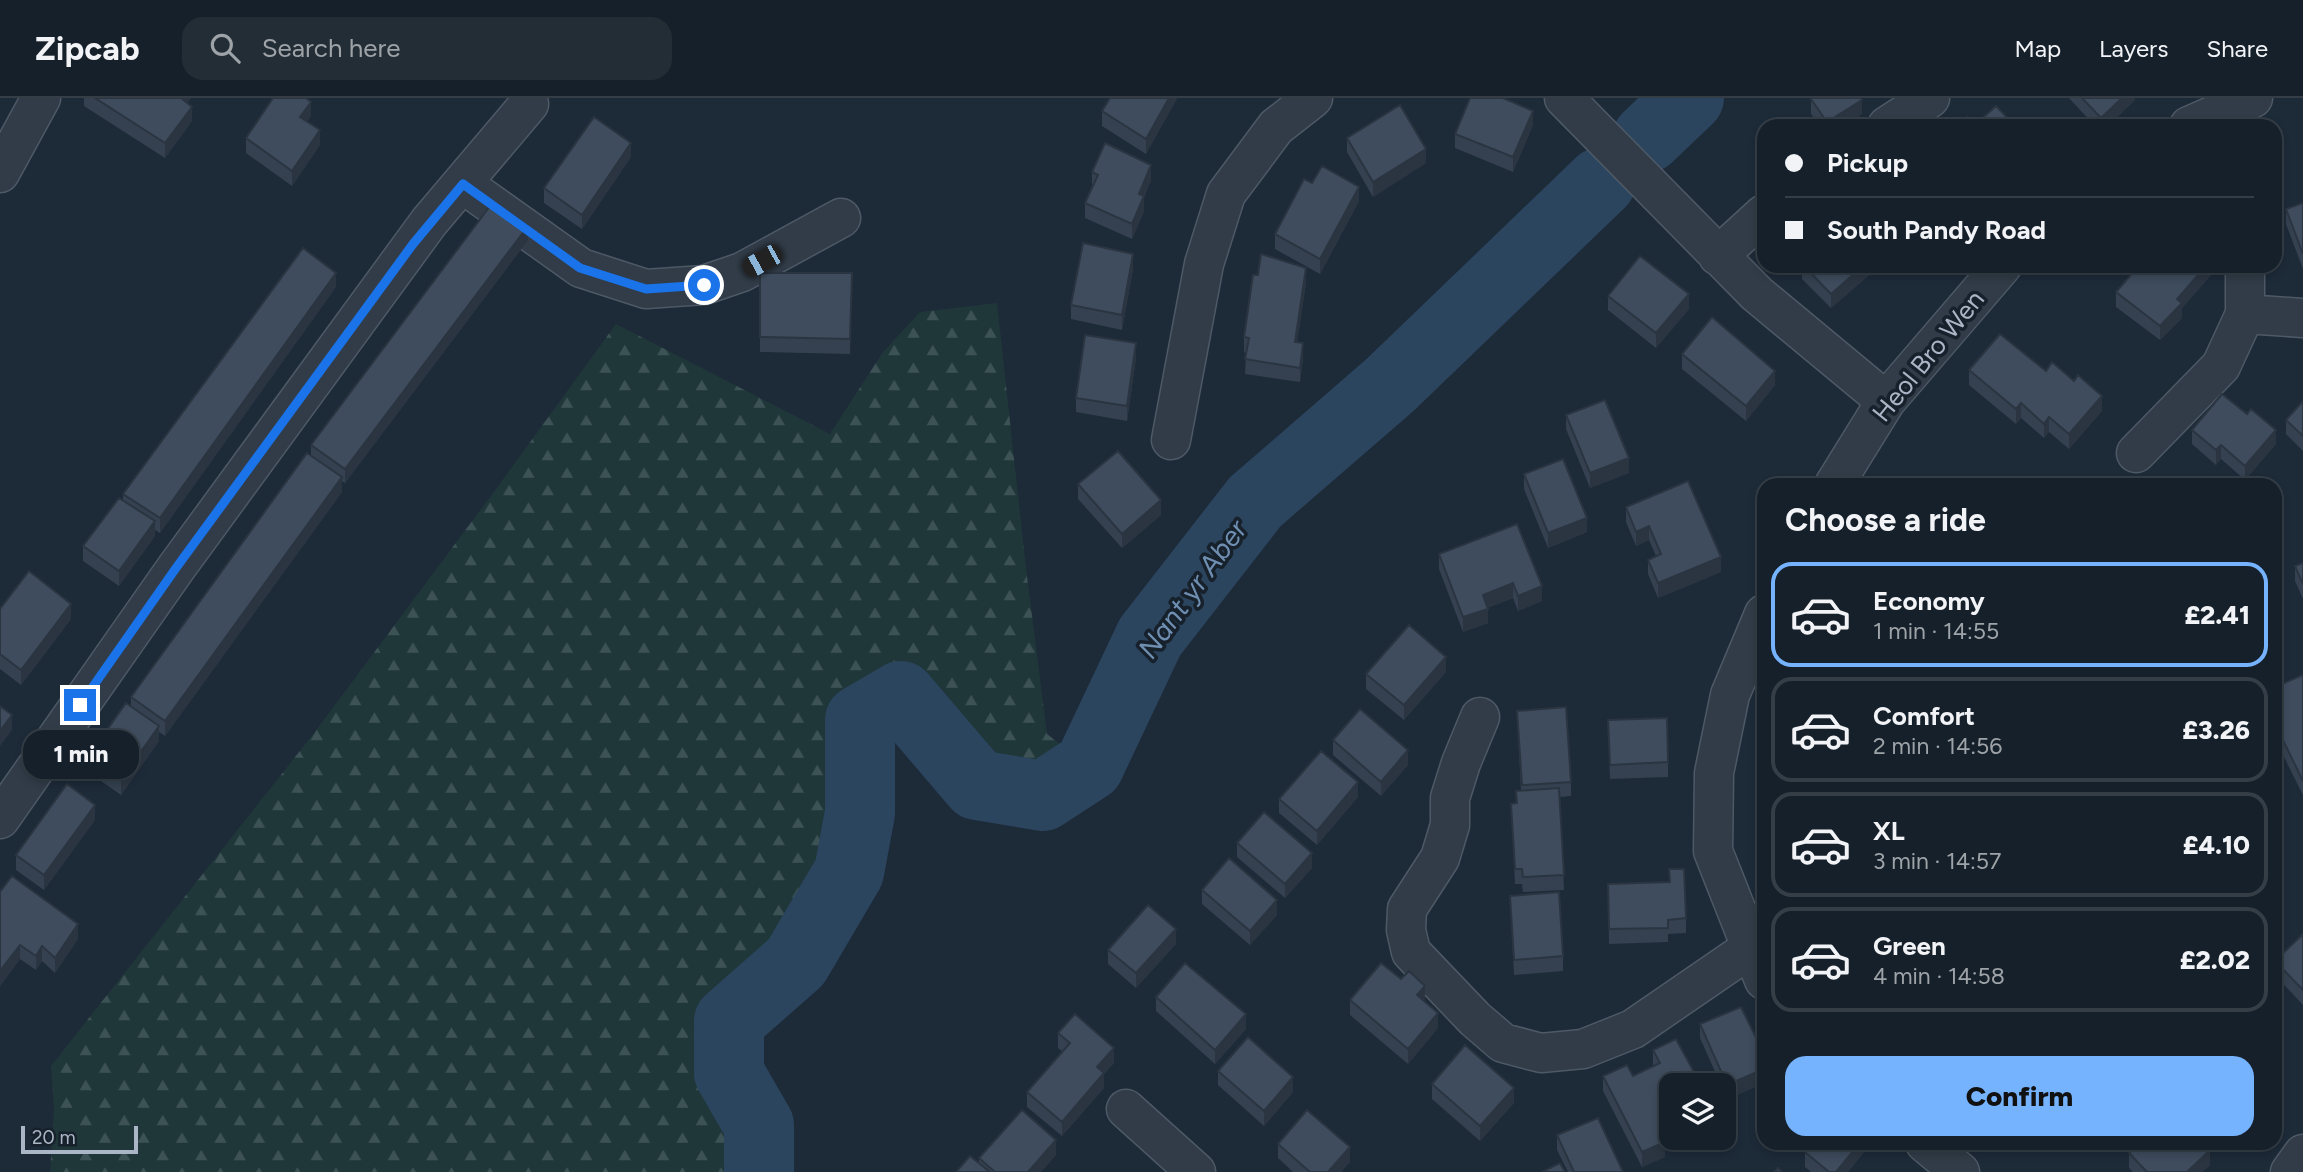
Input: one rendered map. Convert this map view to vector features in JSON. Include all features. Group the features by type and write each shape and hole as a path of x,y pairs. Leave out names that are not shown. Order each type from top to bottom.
{"street":[{"path":"0,173 41,98"},
{"path":"1171,440 1204,264 1226,194 1276,127 1313,98"},
{"path":"1564,98 1756,294 1886,401"},
{"path":"2205,119 2253,98"},
{"path":"0,819 176,568 429,222 463,184 526,100"},
{"path":"463,184 580,268 646,289 704,285 742,272 841,218"},
{"path":"1718,256 1757,220"},
{"name":"Heol Bro Wen","path":"1839,478 1886,401 1996,273"},
{"path":"2136,453 2221,366 2245,314 2245,273"},
{"path":"2245,314 2303,318"},
{"path":"1757,631 1730,695 1714,773 1713,851 1757,961"},
{"path":"1480,718 1450,798 1450,825 1440,858 1407,909 1406,930 1411,952 1475,1019 1503,1044 1541,1053 1583,1049 1633,1029 1757,965"},
{"path":"1126,1109 1196,1172"},
{"path":"2290,1172 2303,1154"}],"green space":[{"path":"997,303 1047,734 1089,766 1043,796 977,785 901,696 860,720 860,813 849,872 796,962 729,1021 729,1073 759,1125 759,1172 50,1172 54,1110 51,1066 314,733 616,324 830,434 883,352 920,312"}],"building":[{"path":"95,98 181,98 192,107 165,143"},
{"path":"273,98 306,98 311,102 300,117 320,130 292,171 246,138"},
{"path":"1110,98 1169,98 1146,139 1102,111"},
{"path":"1470,98 1503,98 1533,111 1513,157 1455,134"},
{"path":"2082,98 2122,98 2101,118"},
{"path":"1811,99 1862,100 1832,119 1825,119"},
{"path":"1400,105 1426,149 1373,182 1347,138"},
{"path":"1996,106 2008,119 1982,119"},
{"path":"594,117 631,143 582,215 544,188"},
{"path":"1105,143 1151,165 1139,194 1144,196 1132,224 1085,203 1098,175 1092,172"},
{"path":"1322,166 1359,187 1320,259 1275,234 1304,179 1312,183"},
{"path":"493,202 528,226 345,469 311,445"},
{"path":"2303,203 2303,254 2286,209"},
{"path":"1083,243 1133,254 1122,315 1071,305"},
{"path":"303,248 336,273 160,518 123,494"},
{"path":"1261,254 1306,268 1295,342 1303,343 1300,368 1245,359 1249,338 1244,337 1253,275 1258,275"},
{"path":"1640,256 1689,294 1656,333 1608,296"},
{"path":"760,273 852,273 850,339 760,337"},
{"path":"1811,273 1855,273 1831,294"},
{"path":"2132,273 2200,273 2177,299 2182,303 2160,326 2116,292"},
{"path":"1712,317 1775,371 1746,406 1682,354"},
{"path":"2000,334 2046,371 2052,362 2074,381 2078,375 2102,396 2069,434 2049,417 2044,424 2021,403 2016,409 1969,370"},
{"path":"1085,335 1136,343 1127,406 1076,398"},
{"path":"2222,394 2247,414 2251,409 2276,430 2245,466 2221,445 2216,450 2192,430"},
{"path":"1605,400 1629,458 1590,473 1566,415"},
{"path":"2303,401 2303,436 2286,420"},
{"path":"1118,451 1161,500 1122,534 1078,484"},
{"path":"307,453 342,477 165,721 131,697"},
{"path":"1563,459 1587,518 1548,533 1524,474"},
{"path":"1688,481 1721,557 1658,583 1648,560 1661,554 1649,526 1636,532 1626,507"},
{"path":"119,498 155,521 119,571 83,546"},
{"path":"1517,524 1542,586 1518,596 1513,583 1483,595 1488,609 1463,617 1439,554"},
{"path":"2303,563 2303,584 2295,566"},
{"path":"29,571 71,604 21,670 0,654 0,609"},
{"path":"1409,625 1446,657 1404,705 1366,674"},
{"path":"2303,675 2303,781 2282,738 2282,684"},
{"path":"126,703 159,726 121,780 88,757"},
{"path":"0,706 12,715 0,731"},
{"path":"1566,707 1571,782 1522,785 1517,711"},
{"path":"1360,709 1408,750 1381,782 1333,740"},
{"path":"1667,718 1668,762 1610,765 1608,720"},
{"path":"1321,751 1358,782 1317,831 1279,799"},
{"path":"67,784 95,805 44,875 16,855"},
{"path":"1559,788 1564,875 1523,877 1522,869 1515,869 1511,804 1517,803 1516,791"},
{"path":"1264,812 1312,853 1285,884 1237,843"},
{"path":"1229,858 1277,900 1250,931 1202,890"},
{"path":"1669,869 1684,869 1686,918 1668,920 1668,928 1609,929 1608,884 1670,882"},
{"path":"12,876 78,924 55,958 42,946 36,956 20,945 0,971 0,892"},
{"path":"1559,892 1563,956 1514,960 1510,896"},
{"path":"1148,905 1176,929 1136,973 1108,950"},
{"path":"2303,934 2303,990 2282,968 2282,954"},
{"path":"1185,963 1246,1014 1215,1050 1156,997"},
{"path":"1381,963 1401,979 1409,971 1425,986 1417,995 1438,1013 1408,1049 1350,1000"},
{"path":"1741,1007 1757,1040 1757,1072 1736,1081 1736,1073 1722,1073 1700,1024"},
{"path":"1075,1014 1114,1048 1097,1067 1104,1073 1062,1122 1027,1092 1070,1043 1058,1033"},
{"path":"1248,1037 1293,1077 1264,1111 1218,1071"},
{"path":"1676,1039 1694,1073 1659,1073 1659,1145 1642,1152 1603,1076 1627,1065 1633,1076 1660,1063 1653,1050"},
{"path":"1465,1045 1514,1088 1480,1126 1432,1084"},
{"path":"1022,1110 1056,1140 1028,1172 995,1172 979,1158"},
{"path":"1307,1110 1350,1147 1328,1172 1310,1172 1278,1144"},
{"path":"1598,1118 1623,1172 1574,1172 1557,1135"},
{"path":"1854,1150 1836,1172 1829,1172 1805,1152"},
{"path":"2132,1150 2210,1150 2187,1172 2147,1172 2129,1153"},
{"path":"970,1156 990,1172 956,1172"},
{"path":"1560,1163 1565,1172 1542,1172"}],"waterway":[{"name":"Nant yr Aber","path":"1647,138 1689,98"},
{"name":"Nant yr Aber","path":"759,1172 759,1125 729,1073 729,1021 796,962 849,872 860,813 860,720 901,696 977,785 1043,796 1089,766 1150,637 1255,502 1390,385 1601,182"}],"route":[{"path":"80,705 176,568 429,222 463,184 580,268 646,289 704,285"}]}
